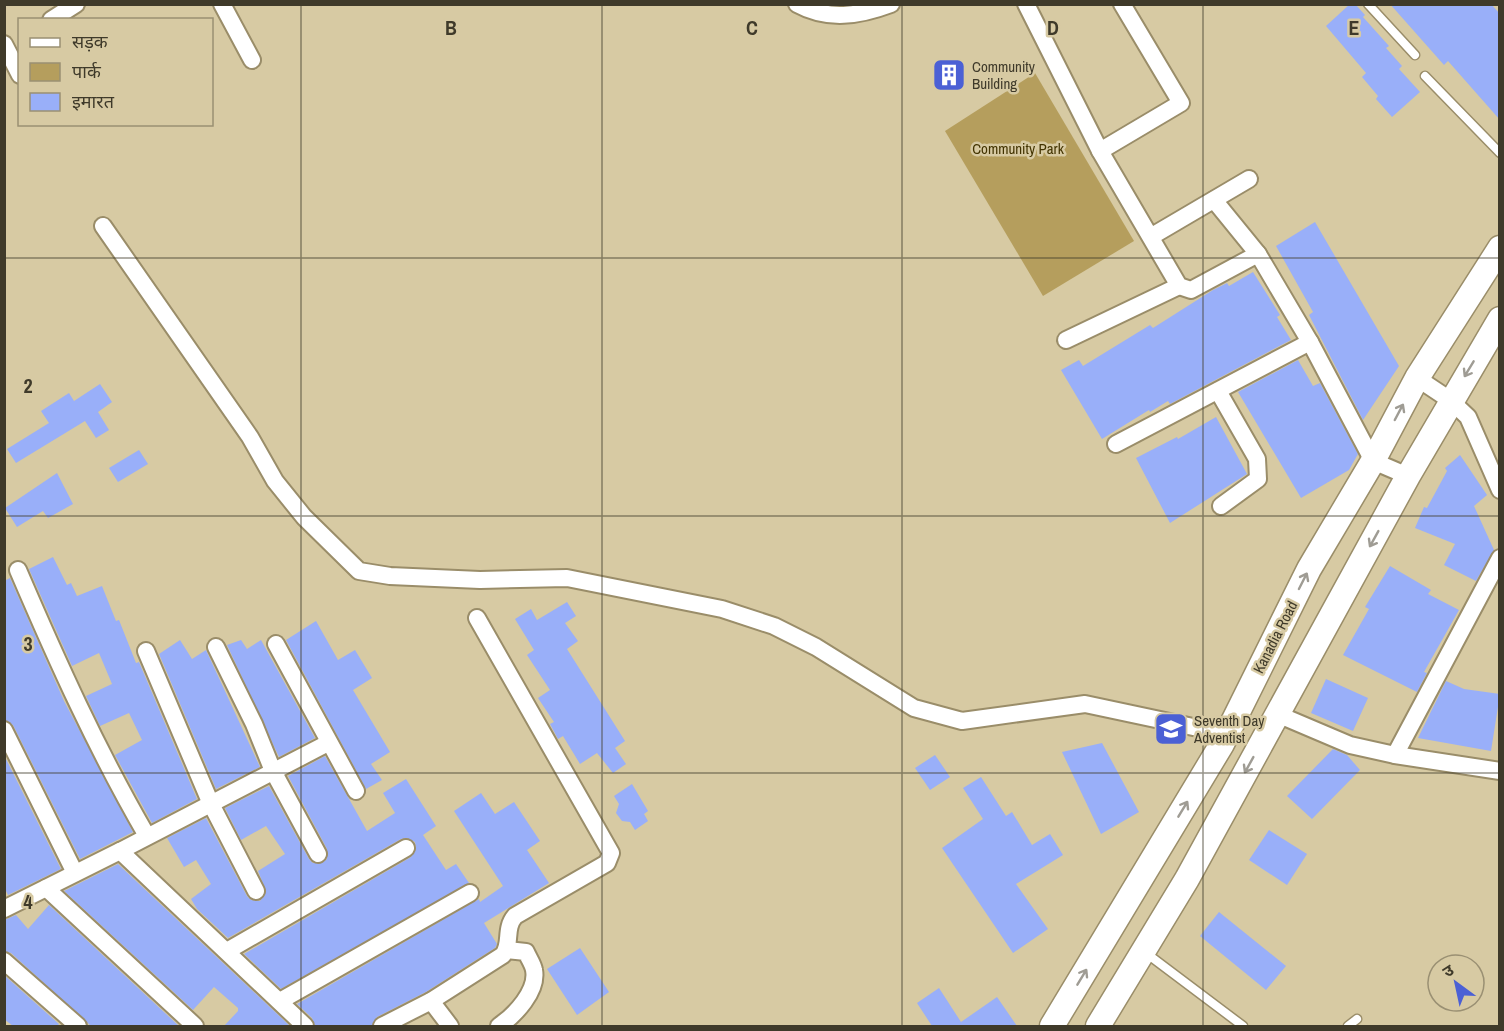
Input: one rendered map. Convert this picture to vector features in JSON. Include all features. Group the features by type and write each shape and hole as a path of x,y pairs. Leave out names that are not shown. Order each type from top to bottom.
{"main road":[{"name":"Kanadia Road","path":"1052,1026 1226,734 1309,569 1373,461 1417,378 1497,258"},
{"path":"1098,1026 1187,879 1450,400 1500,319"}],"street":[{"path":"54,18 76,4"},
{"path":"222,4 252,60"},
{"path":"797,4 836,17 869,13 891,4"},
{"path":"1026,4 1100,151 1152,236 1179,286 1191,290 1258,254"},
{"path":"1100,151 1181,103 1122,4"},
{"path":"10,43 18,69"},
{"path":"1152,236 1250,179"},
{"path":"1214,200 1258,254 1310,342 1373,461 1408,476"},
{"path":"103,226 250,436 275,481 304,517 359,571 390,576 480,580 567,578 722,609 774,626 816,647 914,708 962,721 1085,704 1226,734"},
{"path":"1066,340 1179,286"},
{"path":"1116,444 1310,342"},
{"path":"1417,378 1450,400 1468,417 1500,490"},
{"path":"1218,392 1257,459 1260,470 1258,479 1221,506"},
{"path":"1395,755 1500,558"},
{"path":"18,570 71,692 117,784 147,836"},
{"path":"382,1026 431,1001 503,955 507,950 507,928 515,916 607,862 611,853 537,727 477,618"},
{"path":"276,644 356,791"},
{"path":"216,647 254,724 273,771 318,854"},
{"path":"146,651 211,804 256,891"},
{"path":"1277,714 1350,745 1395,755 1500,771"},
{"path":"4,730 75,873"},
{"path":"5,907 120,851 328,742"},
{"path":"227,951 406,848"},
{"path":"120,851 305,1026"},
{"path":"46,888 195,1026"},
{"path":"280,1001 470,893"},
{"path":"499,1026 509,1019 533,988 534,970 526,952 507,950"},
{"path":"4,961 78,1026"},
{"path":"431,1001 450,1026"}],"lane":[{"path":"1368,4 1415,55"},
{"path":"1425,76 1500,153"},
{"path":"1143,951 1243,1026"},
{"path":"1348,1026 1357,1019"}],"green space":[{"name":"Community Park","path":"1035,73 1134,241 1043,296 945,131"}],"building":[{"path":"1350,4 1355,4 1365,15 1363,17 1389,46 1386,48 1402,66 1399,69 1420,92 1392,117 1376,99 1378,96 1362,77 1366,73 1326,26"},
{"path":"1390,4 1491,4 1500,14 1500,120 1448,61 1444,65"},
{"path":"1315,222 1399,366 1363,420 1309,315 1313,312 1276,246"},
{"path":"1253,272 1280,315 1277,317 1291,340 1170,404 1168,401 1150,412 1149,410 1102,439 1061,370 1079,360 1083,366 1150,325 1153,328 1213,290 1227,283 1229,286"},
{"path":"1298,360 1313,386 1320,383 1358,454 1349,470 1301,498 1238,392"},
{"path":"100,384 112,402 98,412 109,430 96,438 85,421 16,463 7,449 49,423 41,411 69,393 74,401"},
{"path":"1216,417 1247,474 1170,523 1136,458 1177,437 1178,439"},
{"path":"139,450 148,464 118,482 109,468"},
{"path":"1460,455 1487,495 1474,506 1494,550 1476,581 1444,565 1455,544 1415,528 1424,507 1427,508 1447,471 1445,468"},
{"path":"57,473 73,504 48,518 43,511 17,527 5,508"},
{"path":"53,557 67,585 71,583 77,596 102,586 116,621 119,620 136,663 139,662 197,799 152,823 115,755 142,740 129,713 100,726 86,696 112,684 99,653 72,666 29,569"},
{"path":"1390,566 1431,590 1428,594 1459,610 1424,672 1427,673 1417,692 1343,655 1369,609 1365,607"},
{"path":"10,578 64,701 133,832 80,859 13,725 4,720 4,581"},
{"path":"567,602 576,616 565,623 578,641 567,649 625,741 615,748 626,764 613,773 597,753 580,764 563,736 558,739 550,724 554,722 538,698 550,690 527,655 534,650 515,619 531,609 537,620"},
{"path":"316,621 338,660 355,650 372,678 353,690 390,752 371,764 382,780 366,789 286,640"},
{"path":"180,640 192,659 206,650 260,767 216,789 159,654"},
{"path":"241,640 247,649 261,640 315,738 279,757 227,645"},
{"path":"1326,679 1368,698 1353,731 1311,713"},
{"path":"1446,681 1464,689 1500,694 1491,751 1418,738"},
{"path":"1102,743 1139,812 1101,834 1062,752"},
{"path":"1333,749 1347,755 1360,770 1312,819 1287,796"},
{"path":"4,755 61,869 8,895 4,887"},
{"path":"935,755 950,777 930,790 915,768"},
{"path":"325,756 367,831 395,813 383,793 406,779 436,826 423,835 446,870 456,864 469,883 281,989 244,954 411,857 416,849 415,842 407,838 401,839 228,938 197,909 191,899 211,884 196,860 184,867 167,838 206,818 247,896 251,900 260,901 266,891 258,871 285,854 266,826 241,840 225,808 269,786 309,859 313,863 322,863 327,859 327,849 288,776"},
{"path":"981,777 1006,816 1012,812 1032,845 1050,834 1063,855 1016,884 1048,929 1013,953 942,848 983,819 963,788"},
{"path":"632,784 648,811 644,814 648,821 635,830 630,822 622,821 616,813 619,804 614,796"},
{"path":"481,793 495,814 514,802 540,841 527,850 549,883 484,923 497,944 495,948 426,992 377,1017 372,1026 315,1026 312,1018 297,1004 479,899 480,902 503,886 454,811"},
{"path":"1269,830 1307,854 1287,885 1249,860"},
{"path":"118,864 290,1026 224,1026 238,1011 238,1008 214,987 193,1010 64,891"},
{"path":"49,905 179,1026 91,1026 11,953 4,951 4,920 16,915 28,929"},
{"path":"1219,912 1286,966 1266,990 1200,936"},
{"path":"580,948 609,992 577,1015 547,969"},
{"path":"4,975 59,1024 57,1026 13,1026 4,1019"},
{"path":"939,988 961,1022 997,997 1017,1026 932,1026 917,1003"}],"place":[{"name":"Community Building","path":"949,75"},
{"name":"Seventh Day Adventist","path":"1171,729"}]}
